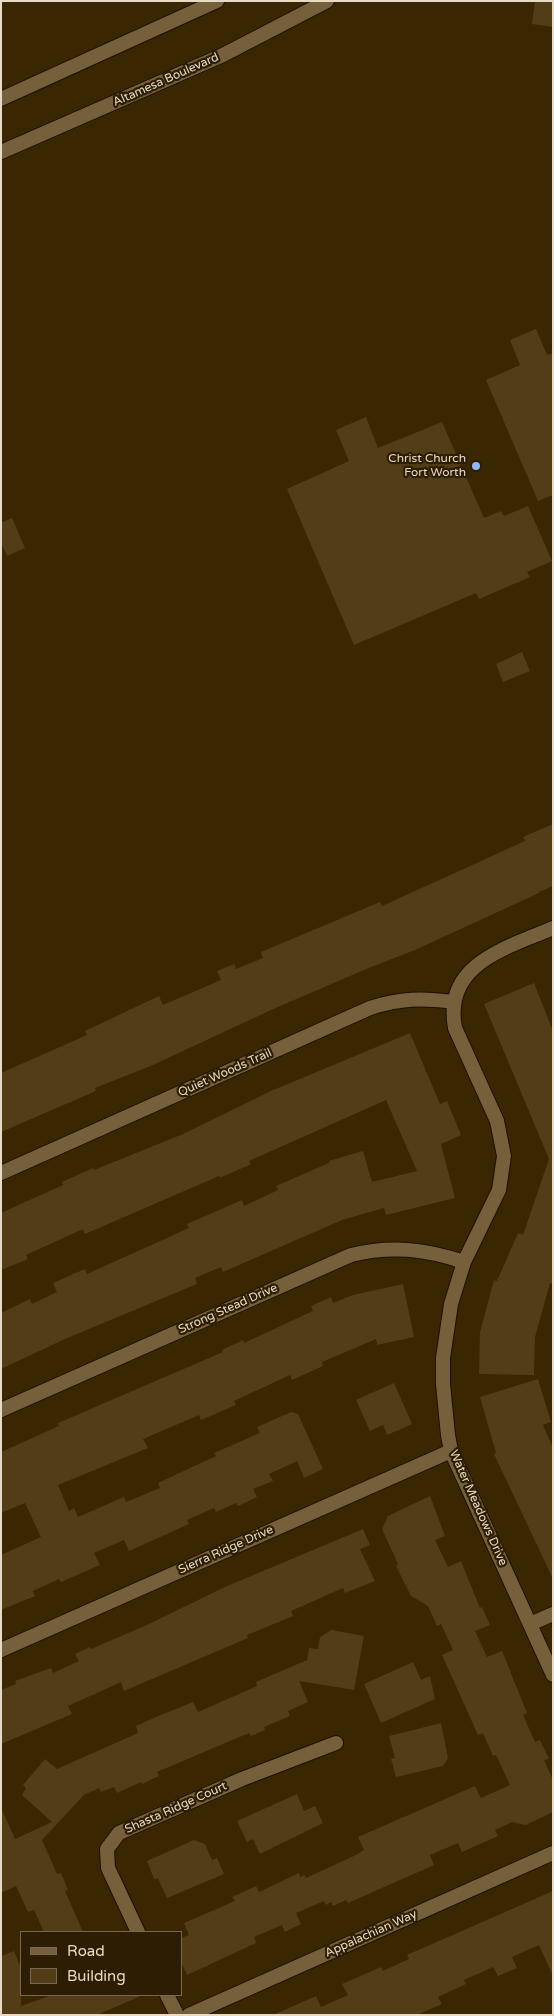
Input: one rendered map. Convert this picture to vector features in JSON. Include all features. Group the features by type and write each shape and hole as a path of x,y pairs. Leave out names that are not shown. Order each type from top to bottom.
{"street":[{"path":"1,99 216,1"},
{"name":"Altamesa Boulevard","path":"1,152 223,55 327,1"},
{"name":"Water Meadows Drive","path":"553,928 478,963 458,987 454,1002 452,1016 455,1028 497,1121 504,1156 499,1190 464,1262 451,1304 443,1358 443,1384 451,1451 553,1675"},
{"name":"Quiet Woods Trail","path":"1,1172 370,1008 404,999 421,998 454,1002"},
{"name":"Strong Stead Drive","path":"1,1410 351,1255 382,1249 404,1249 429,1252 464,1262"},
{"name":"Sierra Ridge Drive","path":"1,1650 451,1451"},
{"path":"530,1624 553,1614"},
{"name":"Shasta Ridge Court","path":"138,1931 108,1868 107,1849 119,1833 242,1779 336,1743"},
{"name":"Appalachian Way","path":"189,2015 553,1853"},
{"path":"168,1996 177,2015"}],"building":[{"path":"535,1 553,1 553,27 532,24"},
{"path":"536,329 547,355 553,353 553,495 538,501 486,380 520,365 510,340"},
{"path":"366,417 378,448 442,422 484,518 501,511 504,516 528,506 552,561 527,572 530,577 479,599 476,593 354,645 287,489 349,461 336,430"},
{"path":"12,518 25,548 7,556 1,543 1,523"},
{"path":"522,652 530,671 503,682 496,664"},
{"path":"553,824 553,886 415,950 271,1010 153,1065 95,1088 96,1091 1,1132 1,1073 87,1035 85,1031 159,996 163,1005 221,980 217,971 234,964 236,969 263,958 261,952 380,902 382,906 525,841 523,837"},
{"path":"534,983 553,1031 553,1284 550,1283 535,1337 534,1375 479,1374 480,1332 494,1280 497,1281 518,1233 523,1235 549,1159 484,1004"},
{"path":"410,1033 440,1104 447,1101 461,1135 441,1144 455,1198 386,1215 384,1208 342,1220 223,1272 221,1267 195,1278 197,1284 65,1339 1,1369 1,1313 30,1299 32,1304 57,1292 53,1283 85,1269 87,1274 189,1228 187,1224 242,1200 244,1206 278,1190 276,1186 329,1163 329,1161 363,1151 372,1182 417,1171 386,1100 249,1161 251,1164 220,1178 219,1176 85,1234 83,1229 26,1255 28,1259 1,1270 1,1213 63,1185 62,1182 93,1168 94,1170 183,1134 271,1091"},
{"path":"403,1284 414,1337 377,1345 376,1339 322,1362 323,1366 292,1380 290,1375 234,1401 236,1405 201,1420 199,1415 143,1439 148,1448 58,1485 69,1511 74,1508 78,1517 124,1497 126,1502 160,1488 158,1483 216,1456 214,1453 260,1433 257,1427 291,1412 298,1414 323,1469 304,1478 297,1461 269,1474 273,1481 253,1489 257,1497 238,1506 236,1503 216,1512 214,1508 187,1520 189,1524 129,1551 124,1540 94,1553 100,1565 61,1582 59,1579 33,1591 35,1596 1,1610 1,1555 41,1537 25,1503 1,1513 1,1452 59,1426 58,1423 223,1352 222,1350 243,1340 244,1343 313,1311 311,1306 331,1297 333,1303 353,1295"},
{"path":"538,1379 551,1422 543,1425 553,1448 553,1579 494,1454 496,1453 480,1397"},
{"path":"394,1383 412,1424 387,1435 383,1425 370,1431 356,1400"},
{"path":"430,1496 445,1536 435,1540 448,1567 461,1561 480,1608 482,1607 490,1625 475,1631 487,1657 502,1651 527,1713 523,1715 535,1742 540,1740 549,1759 544,1760 553,1780 553,1812 526,1825 512,1822 495,1830 498,1836 462,1852 458,1843 430,1855 434,1865 348,1903 346,1900 333,1906 331,1902 326,1905 324,1901 296,1913 301,1924 285,1932 282,1925 254,1937 256,1943 187,1975 182,1964 182,1938 189,1935 184,1923 235,1901 232,1897 256,1886 259,1892 299,1873 300,1877 305,1875 306,1878 356,1855 364,1850 358,1837 475,1786 481,1798 510,1785 496,1755 493,1756 483,1733 478,1735 442,1655 453,1650 441,1624 437,1626 428,1606 411,1596 396,1566 398,1564 382,1529 388,1516"},
{"path":"363,1529 370,1545 360,1549 375,1581 345,1593 343,1588 291,1611 293,1616 247,1635 248,1638 124,1691 121,1682 68,1706 72,1714 1,1744 1,1690 16,1684 15,1681 51,1668 53,1673 79,1661 75,1654 90,1647 91,1649 149,1624 225,1587"},
{"path":"331,1630 364,1636 354,1690 299,1681 308,1702 288,1711 290,1716 264,1727 265,1730 251,1736 249,1733 157,1772 159,1776 142,1784 141,1782 117,1793 114,1787 101,1792 99,1788 84,1795 42,1840 57,1874 61,1873 68,1890 65,1891 83,1931 44,1931 34,1910 28,1912 16,1886 1,1893 1,1807 15,1839 52,1822 22,1795 26,1788 23,1785 45,1759 57,1769 138,1733 136,1726 156,1717 193,1702 198,1712 257,1686 256,1682 307,1660 309,1648 318,1649 320,1637"},
{"path":"413,1662 421,1680 430,1676 435,1699 381,1723 364,1684"},
{"path":"441,1723 448,1758 443,1766 396,1777 391,1759 395,1758 389,1736"},
{"path":"297,1794 304,1811 315,1806 323,1823 260,1854 253,1839 247,1842 237,1821"},
{"path":"194,1840 205,1844 212,1860 217,1858 224,1874 167,1898 158,1878 154,1879 147,1861"},
{"path":"553,1891 553,1976 539,1945 512,1957 517,1968 498,1976 493,1967 464,1980 466,1984 438,1997 442,2004 417,2015 273,2015 316,1996 321,2007 348,1995 342,1984 381,1967 383,1971 409,1959 407,1955"},
{"path":"14,1951 20,1966 21,2006 49,1996 141,1996 97,2015 1,2015 1,1956"}],"place":[{"name":"Christ Church Fort Worth","path":"476,466"}]}
